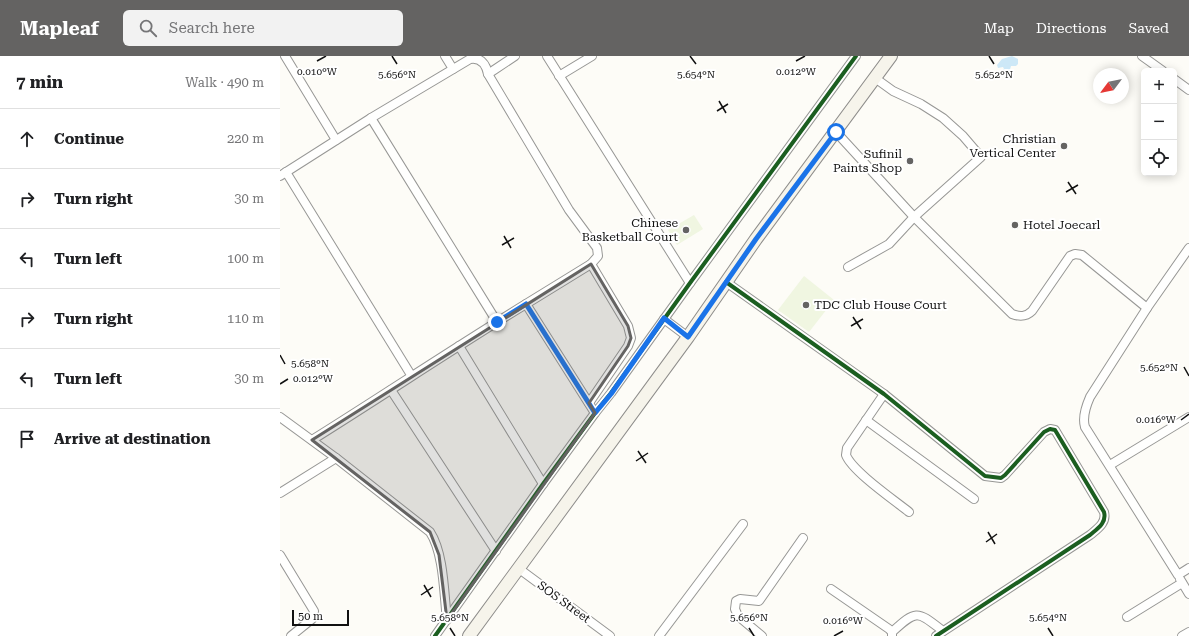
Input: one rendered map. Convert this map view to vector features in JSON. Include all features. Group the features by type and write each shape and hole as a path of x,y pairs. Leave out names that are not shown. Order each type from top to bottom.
{"main road":[{"path":"469,636 688,337 756,239 891,56"}],"street":[{"path":"285,56 336,140"},
{"path":"445,56 453,69"},
{"path":"488,74 515,56"},
{"path":"547,56 690,282"},
{"path":"559,76 592,56"},
{"path":"435,636 543,484 595,413 611,394 690,282 856,56"},
{"path":"1142,56 1159,68"},
{"path":"312,440 412,375 591,264 596,259 598,248 569,210 488,74 486,66 484,63 474,58 371,118 283,174 412,375"},
{"path":"848,267 889,244 914,217 981,157 963,136 943,118 921,104 893,91 875,78"},
{"path":"1177,81 1189,90"},
{"path":"371,118 497,322"},
{"path":"836,132 914,217 1015,315 1025,316 1032,311 1070,256 1075,254 1082,255 1147,308"},
{"path":"1189,248 1147,308 1090,397 1084,421 1085,427 1189,594"},
{"path":"589,403 628,346 631,338 628,326 591,264"},
{"path":"726,282 884,394 985,476 1001,478 1044,432 1050,429 1055,430 1106,516 1102,525 1090,535 939,634 924,616 915,614 906,619 892,634 832,589"},
{"path":"526,304 595,413"},
{"path":"664,318 688,337"},
{"path":"459,346 543,484"},
{"path":"391,390 496,551"},
{"path":"884,394 847,448 846,455 847,458 865,477 910,512"},
{"path":"280,417 336,458 430,532 434,538 439,555 446,620"},
{"path":"1110,465 1189,417"},
{"path":"866,420 974,499"},
{"path":"280,493 336,458"},
{"path":"659,636 744,524"},
{"path":"762,636 738,616 735,609 736,601 759,600 804,538"},
{"path":"280,555 314,611 312,619 291,636"},
{"name":"SOS Street","path":"518,568 610,636"},
{"path":"1178,575 1189,568"},
{"path":"1127,617 1182,583"},
{"path":"1182,636 1189,632"}],"highlighted area":[{"path":"591,264 628,326 631,338 628,346 589,403 595,413 447,620 439,555 430,532 312,440"}],"green space":[{"name":"Chinese Basketball Court","path":"694,215 703,229 677,245 668,230"},
{"name":"TDC Club House Court","path":"804,276 834,300 809,332 778,310"}],"water":[{"path":"1012,56 1018,59 1018,64 1016,66 1011,66 1008,76 1004,77 1002,74 1004,69 1003,67 998,68 997,65 1002,59"}],"cycle path":[{"path":"435,636 543,484 856,56"},
{"path":"726,282 884,394 985,476 1001,478 1044,432 1050,429 1055,430 1104,512 1105,516 1103,523 1090,535 936,636"}],"place":[{"name":"Christian Vertical Center","path":"1064,146"},
{"name":"Sufinil Paints Shop","path":"910,161"},
{"name":"Hotel Joecarl","path":"1015,225"},
{"name":"Chinese Basketball Court","path":"686,230"},
{"name":"TDC Club House Court","path":"806,305"}],"route":[{"path":"497,322 526,304 595,413 611,394 664,318 688,337 756,239 836,132"}]}
